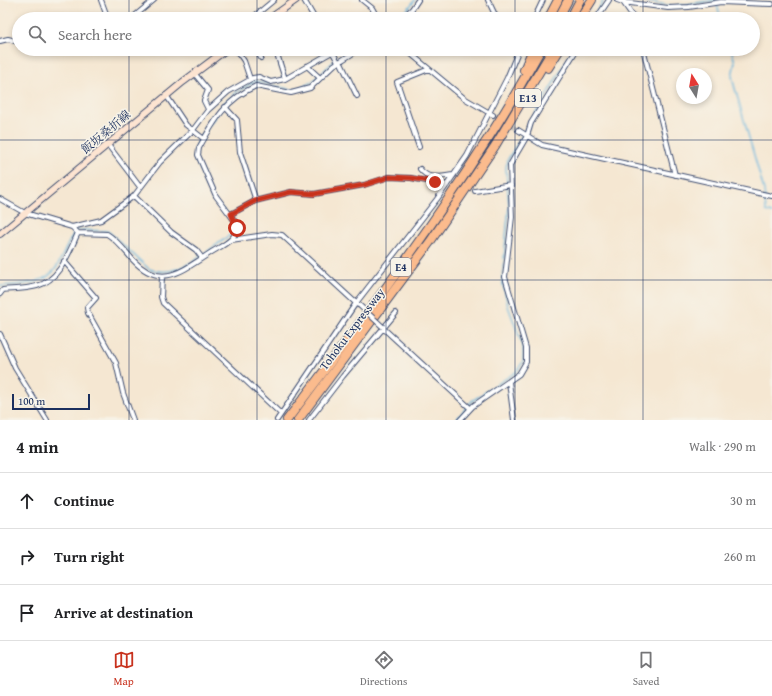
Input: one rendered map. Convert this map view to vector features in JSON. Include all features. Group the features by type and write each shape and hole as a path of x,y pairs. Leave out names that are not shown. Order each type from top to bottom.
{"highway":[{"path":"552,12 558,0"},
{"path":"562,12 568,0"},
{"path":"574,12 580,0"},
{"path":"584,12 592,0"},
{"name":"E13","path":"506,109 530,56"},
{"name":"Tohoku Expressway","path":"284,417 423,236 466,174 537,56"},
{"name":"Tohoku Expressway","path":"298,420 430,242 494,146 549,56"},
{"name":"E13","path":"494,146 555,56"}],"main road":[{"path":"279,12 296,0"},
{"name":"飯坂桑折線","path":"0,234 194,73 217,56"}],"street":[{"path":"101,0 105,12"},
{"path":"139,12 154,0"},
{"path":"304,0 311,12"},
{"path":"362,0 372,8 374,12"},
{"path":"409,12 418,0"},
{"path":"488,0 494,12"},
{"path":"537,12 543,0"},
{"path":"601,12 609,0"},
{"path":"617,0 668,8 689,7 717,2 772,4"},
{"path":"259,12 271,1"},
{"path":"624,1 631,12"},
{"path":"0,41 8,39 12,40"},
{"path":"241,56 254,81"},
{"path":"278,56 285,79"},
{"path":"231,240 237,228 231,214 216,196 202,166 198,152 201,137 234,97 259,77 272,82 285,79 324,56"},
{"path":"335,56 357,96"},
{"path":"0,294 3,290 38,286 48,282 57,273 64,261 76,230 101,220 134,196 160,162 193,130 208,109 228,92 254,81 291,93 310,88 318,77 338,61 347,56"},
{"path":"413,56 464,98 493,115"},
{"path":"277,420 284,417 358,304 467,156 507,78 516,56"},
{"path":"460,420 468,406 509,382 524,368 527,357 505,277 512,217 510,165 523,134 574,56"},
{"path":"645,56 675,175"},
{"path":"307,66 318,77"},
{"path":"419,147 397,82 429,69"},
{"path":"194,73 208,90 208,94 204,101 208,109"},
{"path":"166,96 186,124 201,137"},
{"path":"225,107 237,120 240,152 256,200"},
{"path":"523,134 551,147 772,196"},
{"path":"108,145 140,187"},
{"path":"420,169 424,174 430,177 454,175"},
{"path":"231,214 256,200 291,192 314,194 332,192 389,177 411,178 447,185"},
{"path":"475,191 510,186"},
{"path":"134,196 171,232 201,256"},
{"path":"0,199 25,213 76,230 107,234 144,271 162,277 180,272 201,256 231,240 272,234 282,235 468,406"},
{"path":"64,261 96,298 87,308 88,313 116,362 133,420"},
{"path":"162,277 161,297 163,303 284,417"},
{"path":"309,420 343,376 396,313"},
{"path":"0,334 16,368 47,420"},
{"path":"509,382 514,420"}],"waterway":[{"path":"404,12 415,0"},
{"path":"596,12 604,0"},
{"path":"637,0 673,6 719,0"},
{"path":"733,0 746,1"},
{"path":"717,5 719,12"},
{"path":"77,230 108,231 149,269 170,271 180,268 199,258 231,234 233,229 231,219 212,198 195,157 197,143 225,102 237,92 255,81 292,90 298,89 313,81 335,60 342,56"},
{"path":"456,420 472,401 516,372 523,362 523,347 508,306 502,280 509,206 506,169 507,161 570,56"},
{"path":"733,56 735,62 732,76 734,85 764,190 766,211 772,213"},
{"path":"0,286 30,283 38,281 51,274 56,268 75,232"}],"tunnel":[{"path":"507,123 518,130"}],"route":[{"path":"237,228 237,224 231,214 238,209 255,201 291,192 304,192 310,194 332,192 364,185 389,177 411,178 435,182"}]}
